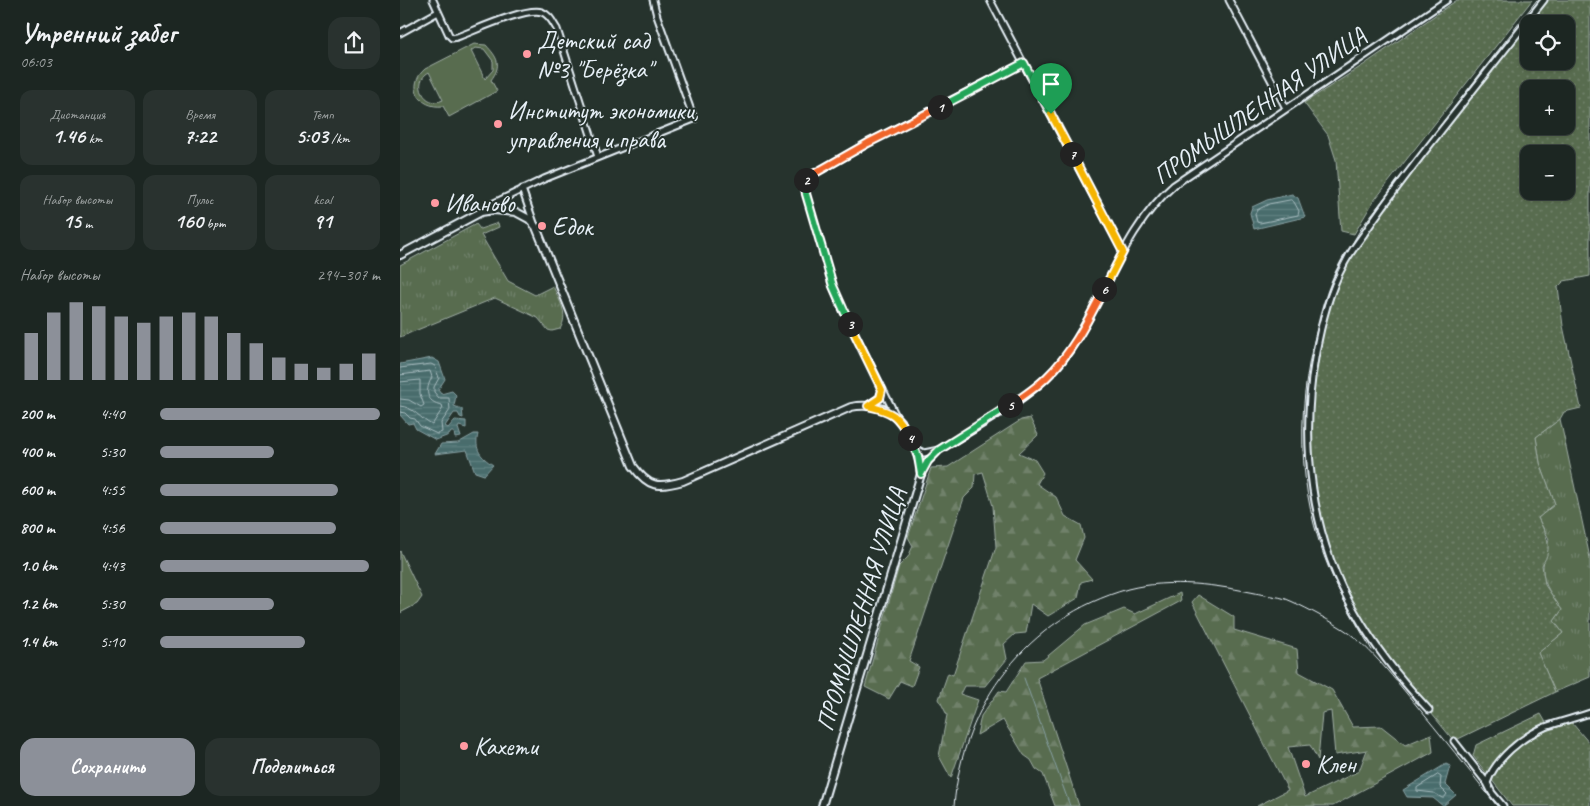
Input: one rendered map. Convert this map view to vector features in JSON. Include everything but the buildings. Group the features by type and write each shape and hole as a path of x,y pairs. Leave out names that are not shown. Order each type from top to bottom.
{"street":[{"path":"433,0 452,38 457,38 520,14 542,12 550,18 557,29 598,158"},
{"path":"400,255 522,188 694,119 653,0"},
{"path":"990,0 1123,252"},
{"path":"1229,0 1286,108"},
{"name":"ПРОМЫШЛЕННАЯ УЛИЦА","path":"822,806 921,474 928,461 939,450 1031,391 1054,370 1082,330 1137,228 1149,210 1168,190 1194,170 1447,0"},
{"path":"1428,710 1372,641 1354,611 1331,561 1316,509 1308,440 1310,384 1318,341 1343,265 1392,193 1544,0"},
{"path":"400,33 438,12"},
{"path":"897,417 882,390 833,286 806,194 806,179 868,143 1024,63"},
{"path":"522,188 534,224 633,466 648,482 656,485 666,485 682,480 851,407 868,406 884,410 897,417"},
{"path":"481,212 494,210 516,212 534,224"},
{"path":"868,406 880,398 882,390"},
{"name":"ПРОМЫШЛЕННАЯ УЛИЦА","path":"897,417 916,449 921,474"},
{"path":"916,449 924,453 939,450"},
{"path":"1487,783 1496,764 1527,738 1545,728 1590,713"},
{"path":"1454,741 1503,806"}],"green space":[{"path":"1457,0 1532,0 1373,202 1354,234 1341,231 1336,160 1328,135 1304,103 1365,64"},
{"path":"1544,0 1590,0 1590,276 1564,281 1558,287 1563,326 1581,408 1564,412 1560,419 1536,437 1540,463 1555,504 1538,518 1548,541 1548,552 1542,565 1545,585 1562,610 1554,621 1563,633 1538,653 1555,692 1454,741 1372,641 1331,561 1316,509 1308,440 1310,384 1332,295 1343,265 1392,193 1520,30 1520,70 1575,70 1575,15 1532,15"},
{"path":"474,44 486,45 497,62 497,70 491,80 497,91 449,117 443,106 427,104 418,95 416,82 419,75 425,69","holes":["475,48 484,49 493,61 493,70 485,79 471,51","429,72 443,100 431,101 422,93 421,82"]},
{"path":"498,223 499,227 481,235 508,281 535,295 553,286 564,313 563,324 560,329 548,330 538,318 495,298 400,337 400,265 476,224 480,229"},
{"path":"1030,418 1038,435 1019,453 1035,460 1043,473 1037,484 1056,497 1065,516 1081,525 1084,538 1075,560 1092,579 1081,582 1078,598 1048,616 1031,604 1026,633 1015,634 1004,644 1007,659 985,686 964,686 960,694 978,700 951,778 939,756 947,715 939,699 948,673 953,675 996,547 993,506 983,472 975,474 974,488 964,498 909,661 919,667 912,686 900,681 889,699 865,687 899,566 908,557 913,546 908,537 931,468 948,467 1021,420"},
{"path":"1560,419 1590,558 1590,677 1555,692 1538,653 1563,633 1554,621 1562,610 1549,591 1543,569 1549,539 1538,518 1555,504 1540,463 1536,437"},
{"path":"400,551 422,597 417,604 400,613"},
{"path":"1180,593 1181,601 1037,678 1079,806 1055,806 1043,774 1024,755 1003,720 977,735 981,716 999,691 1006,692 1026,661 1043,660 1085,625 1124,609 1135,614"},
{"path":"1198,595 1234,617 1234,630 1297,649 1299,672 1332,690 1353,727 1381,726 1405,745 1431,734 1433,752 1333,806 1257,806 1288,790 1192,602","holes":["1331,711 1335,755 1367,750 1359,771 1305,797 1288,747 1310,745 1318,760 1322,713"]},
{"path":"1541,714 1548,726 1553,729 1567,723 1572,723 1590,744 1590,806 1512,806 1473,756 1476,745"}],"water":[{"path":"1292,194 1298,198 1305,217 1254,229 1250,213 1252,207 1267,200"},
{"path":"432,358 439,362 445,379 438,390 441,394 452,391 456,395 454,406 462,409 463,418 458,413 454,413 445,426 448,428 455,420 466,421 466,428 459,426 458,428 461,437 455,438 454,432 451,432 449,435 436,440 416,429 413,423 408,424 400,415 400,364"},
{"path":"474,434 478,434 478,449 485,459 493,465 484,475 475,472 467,450 435,454 441,444 458,443"},
{"path":"1446,764 1450,766 1445,784 1456,795 1443,806 1433,798 1407,797 1403,790"}],"waterway":[{"path":"1024,678 1070,806"}],"railway":[{"path":"1372,650 1329,570 1310,509 1305,477 1303,411 1313,346 1332,284 1362,227 1537,0"},
{"path":"954,806 960,769 970,733 986,700 1006,670 1031,643 1060,620 1092,602 1128,589 1177,583 1227,588 1283,598 1340,627 1360,642 1387,670 1497,806"}],"place":[{"name":"Детский сад №3 \"Берёзка\"","path":"527,54"},
{"name":"Институт экономики, управления и права","path":"498,124"},
{"name":"Иваново","path":"435,203"},
{"name":"Едок","path":"542,226"},
{"name":"Кахети","path":"464,746"},
{"name":"Клен","path":"1306,764"}],"route":[{"path":"1024,63 1051,114 1123,252 1082,330 1054,370 1031,391 939,450 924,466 921,474 916,449 897,417 890,412 868,406 880,398 882,390 833,286 806,194 806,179 868,143 1024,63"}]}
